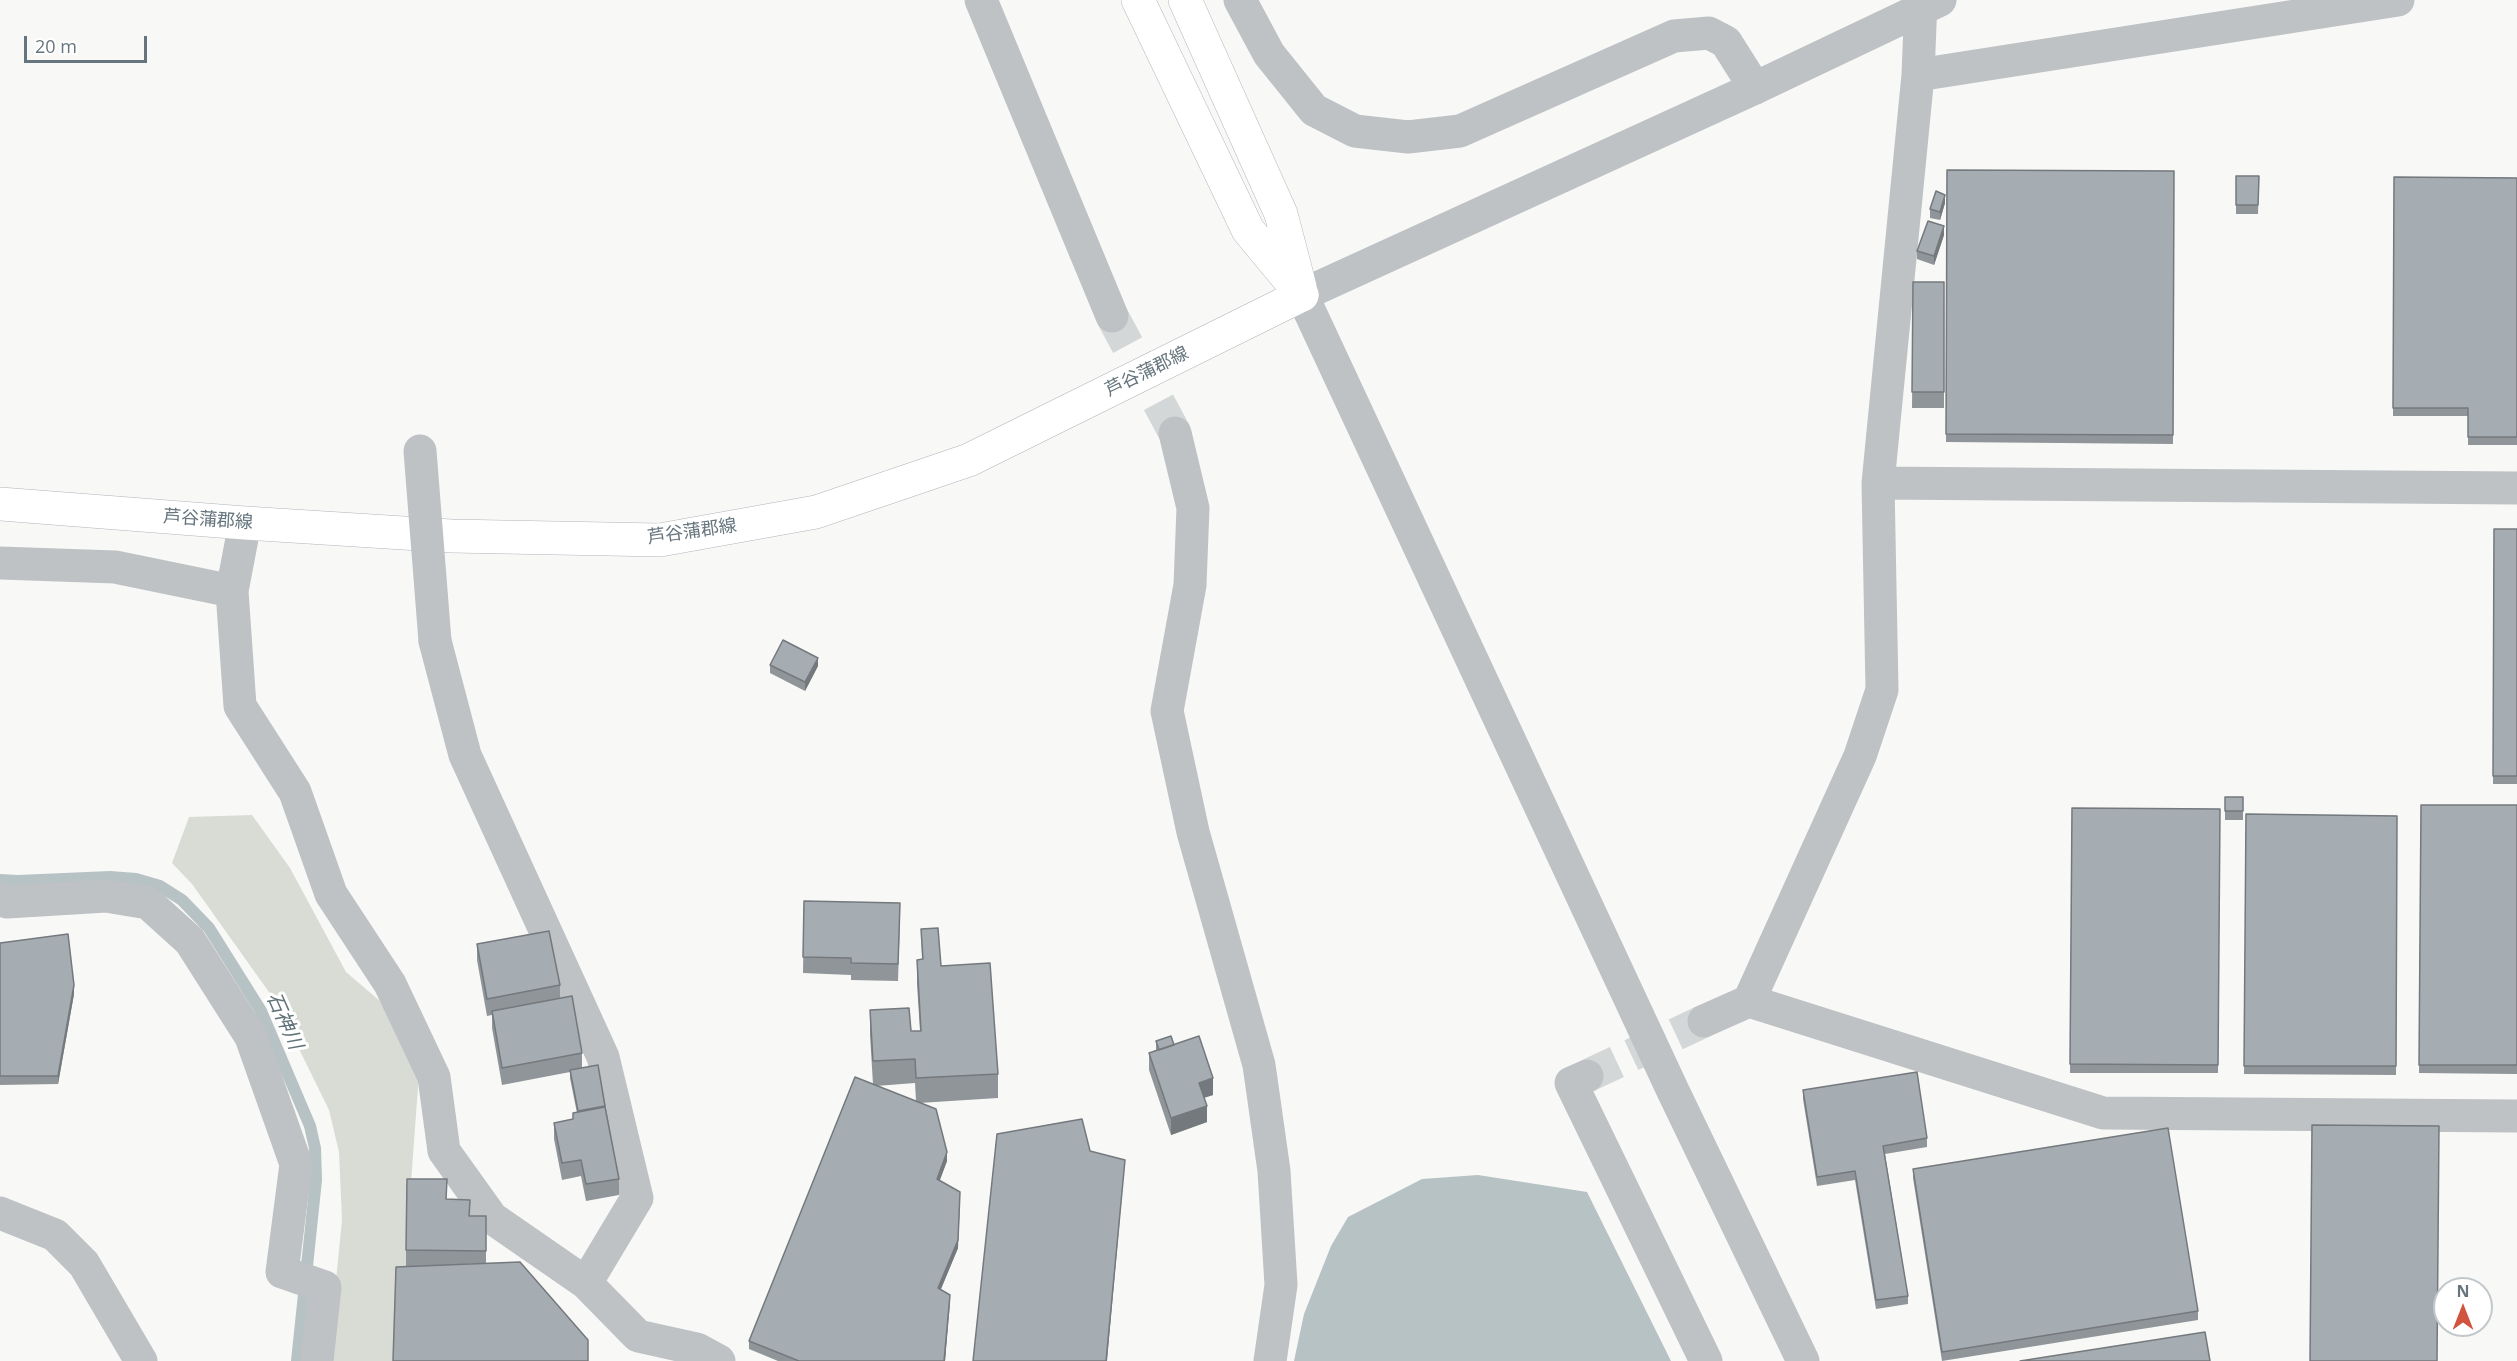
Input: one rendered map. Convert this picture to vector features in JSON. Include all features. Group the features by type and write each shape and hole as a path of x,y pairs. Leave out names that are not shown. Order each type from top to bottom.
{"main road":[{"path":"1138,0 1248,230 1302,295"},
{"path":"1185,0 1281,214 1302,295"},
{"name":"芦谷蒲郡線","path":"0,504 451,536 660,540 816,512 969,460 1302,295"}],"street":[{"path":"981,0 1112,316"},
{"path":"1240,0 1269,54 1314,110 1355,130 1408,137 1460,131 1674,36 1709,33 1726,42 1755,88"},
{"path":"1918,75 2398,0"},
{"path":"1803,1361 1673,1091 1302,295 1755,88 1927,2"},
{"path":"1749,1001 1860,756 1882,690 1878,483 1927,2"},
{"path":"1174,433 1193,508 1190,585 1167,711 1193,832 1259,1065 1274,1171 1281,1285 1270,1361"},
{"path":"420,451 435,641 465,755 603,1057 637,1198 586,1283"},
{"path":"1878,483 2517,488"},
{"path":"244,523 232,591 240,706 295,792 331,894 390,984 434,1077 444,1151 492,1218 586,1283 638,1336 697,1349 719,1361"},
{"path":"0,563 116,567 232,591"},
{"path":"0,899 7,902 106,896 148,903 190,941 251,1037 296,1164 282,1272 325,1287 317,1361"},
{"path":"1704,1021 1749,1001 2103,1113 2517,1116"},
{"path":"1587,1076 1571,1083 1706,1361"},
{"path":"0,1213 55,1235 84,1264 141,1361"}],"shaded area":[{"path":"252,815 290,868 346,972 394,1013 419,1073 407,1238 421,1361 328,1361 342,1220 339,1152 329,1110 276,1002 192,884 172,863 189,817"},
{"path":"1478,1175 1587,1192 1671,1361 1294,1361 1304,1314 1331,1246 1348,1217 1422,1179"}],"building":[{"path":"1947,170 2174,171 2173,435 1946,434"},
{"path":"2236,176 2259,176 2258,205 2236,205"},
{"path":"2394,177 2517,178 2517,437 2468,437 2468,408 2393,408"},
{"path":"1936,191 1945,195 1940,212 1930,209"},
{"path":"1928,221 1944,226 1934,256 1917,251"},
{"path":"1913,282 1944,282 1944,392 1912,392"},
{"path":"2494,529 2517,529 2517,776 2493,776"},
{"path":"783,640 818,658 805,682 770,665"},
{"path":"2225,797 2243,797 2243,811 2225,811"},
{"path":"2421,805 2517,805 2517,1065 2419,1065"},
{"path":"2072,808 2220,809 2218,1065 2070,1064"},
{"path":"2246,814 2397,816 2396,1066 2244,1066"},
{"path":"804,901 900,903 898,964 851,963 851,958 803,957"},
{"path":"938,928 941,966 990,963 998,1074 916,1078 915,1059 873,1061 870,1010 909,1008 911,1031 921,1031 917,960 923,959 921,929"},
{"path":"549,931 560,985 487,999 477,944"},
{"path":"68,934 74,985 58,1076 0,1076 0,943"},
{"path":"572,996 582,1053 502,1068 492,1011"},
{"path":"1171,1036 1174,1045 1159,1050 1156,1041"},
{"path":"1199,1036 1213,1078 1199,1083 1207,1106 1171,1118 1149,1053"},
{"path":"598,1065 605,1106 578,1111 570,1070"},
{"path":"1917,1072 1927,1138 1883,1146 1908,1296 1876,1300 1855,1171 1817,1177 1803,1090"},
{"path":"855,1077 936,1109 947,1152 937,1179 960,1192 958,1240 938,1288 950,1295 944,1361 799,1361 749,1341"},
{"path":"605,1107 619,1179 586,1184 581,1160 562,1163 554,1123 573,1119 573,1113"},
{"path":"1082,1119 1090,1151 1125,1160 1106,1361 973,1361 997,1134"},
{"path":"2312,1125 2439,1126 2438,1277 2433,1277 2433,1337 2437,1337 2437,1361 2310,1361"},
{"path":"2168,1128 2198,1311 1942,1352 1913,1169"},
{"path":"407,1179 447,1179 446,1199 470,1200 469,1216 486,1216 486,1251 406,1250"},
{"path":"520,1262 588,1340 588,1361 393,1361 396,1267"},
{"path":"2205,1332 2210,1361 2020,1361"}],"waterway":[{"name":"石神川","path":"0,880 110,877 136,879 160,886 182,900 209,928 261,1011 310,1126 315,1148 316,1180 297,1361"}],"tunnel":[{"path":"1112,316 1175,433"},
{"path":"1587,1076 1704,1021"}]}
